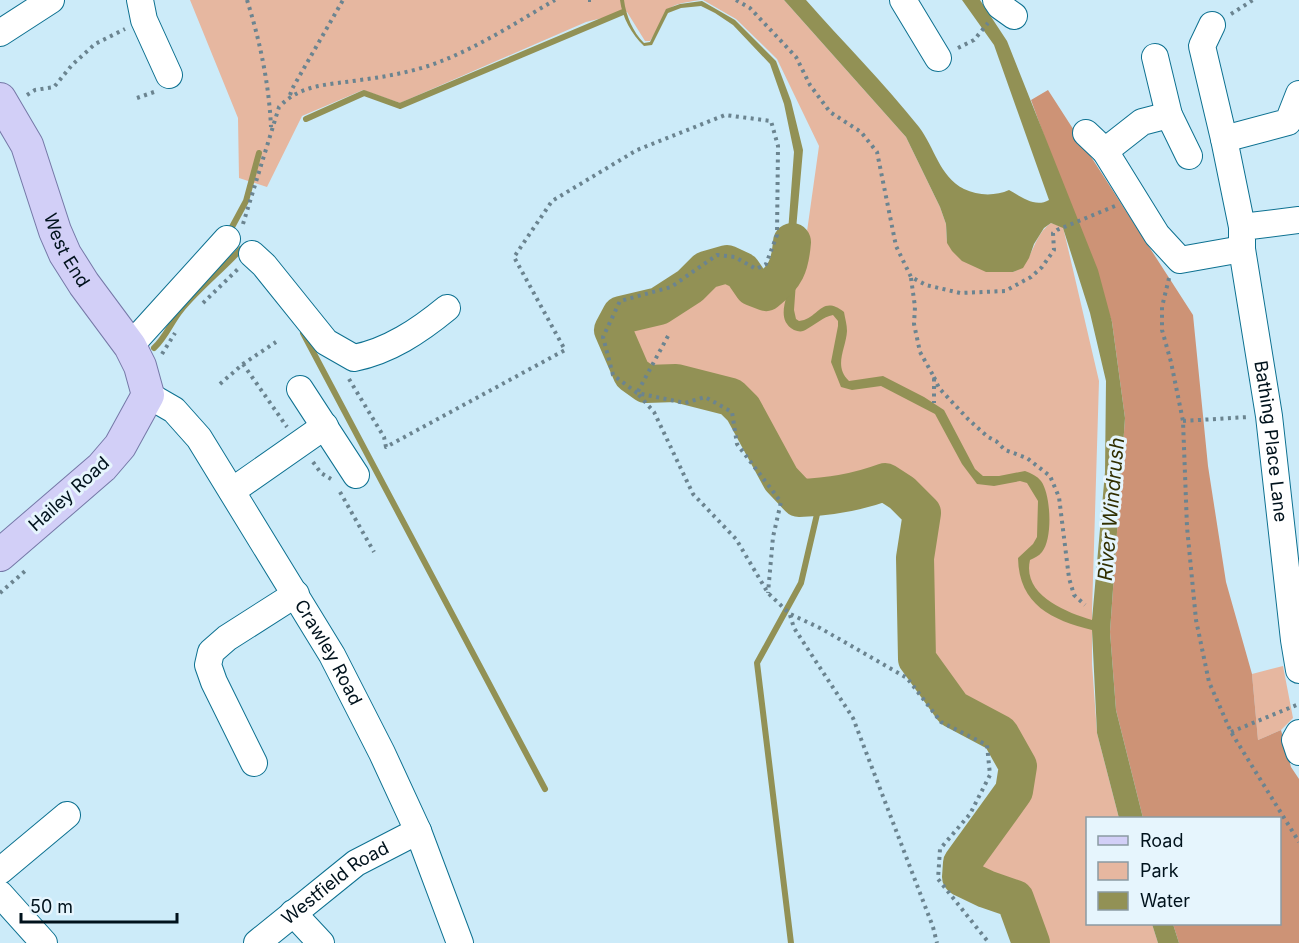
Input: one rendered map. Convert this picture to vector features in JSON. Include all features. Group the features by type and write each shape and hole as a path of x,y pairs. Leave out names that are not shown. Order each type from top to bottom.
{"main road":[{"name":"West End","path":"3,103 27,145 55,231 65,254 129,346 140,366 148,394"},
{"name":"Hailey Road","path":"0,555 102,467 120,446 148,394"}],"street":[{"path":"0,33 51,0"},
{"path":"903,0 938,58"},
{"path":"142,10 169,75"},
{"name":"Bathing Place Lane","path":"1212,25 1202,46 1224,139 1242,238 1269,416 1299,670"},
{"path":"1155,57 1169,116 1189,156"},
{"path":"1224,139 1288,122 1298,98"},
{"path":"1105,151 1142,122 1169,116"},
{"path":"1086,133 1105,151 1157,235 1180,260 1299,220"},
{"path":"129,346 234,232"},
{"path":"247,260 264,265 326,342 354,358 372,355 420,330 447,309"},
{"path":"300,389 356,475"},
{"name":"Crawley Road","path":"148,394 174,410 199,438 332,655 382,753 418,831 460,943"},
{"path":"232,491 324,426"},
{"path":"254,763 214,682 208,665 211,652 296,594"},
{"path":"1299,733 1295,740 1299,752"},
{"path":"0,871 67,816"},
{"name":"Westfield Road","path":"257,943 356,863 418,831"},
{"path":"0,894 44,943"},
{"path":"293,913 321,943"}],"path":[{"path":"247,0 270,100 271,131"},
{"path":"234,232 265,153 279,106 290,95 343,0"},
{"path":"290,95 324,85 396,74 428,66 467,48 555,0"},
{"path":"736,0 750,8 796,57 810,85 831,112 861,132 877,152 896,246 911,277 915,307 914,324 920,352 939,388 988,437 1005,450 1027,458 1050,476 1059,497 1069,578 1074,595 1084,605"},
{"path":"3,103 35,90 54,87 72,65 95,44 142,10"},
{"path":"326,342 384,436 386,447 565,350 514,257 552,201 637,150 725,115 771,121 778,146 777,235 766,264 756,269 735,257 717,255 671,287 620,301 603,337 613,375 637,393 654,412 693,494 736,539 768,593 790,614 820,628 907,678 941,722 987,745 990,775 970,814 940,849 938,879 989,943"},
{"path":"911,277 927,285 960,293 1005,291 1032,277 1042,267 1054,250 1053,234 1057,230 1107,210"},
{"path":"195,311 247,260"},
{"path":"1180,260 1171,268 1162,307 1162,330 1183,421 1187,528 1196,621 1209,682 1231,732 1299,842"},
{"path":"148,394 157,363 179,326"},
{"path":"637,393 668,336"},
{"path":"220,384 243,364 276,342"},
{"path":"934,377 934,403"},
{"path":"637,393 685,403 705,397 732,412 737,444 781,502 773,537 768,593"},
{"path":"1183,421 1269,416"},
{"path":"790,614 794,628 854,718 937,943"},
{"path":"1231,732 1299,704"}],"green space":[{"path":"190,0 701,0 671,7 650,41 645,41 627,12 586,22 400,103 363,90 302,116 267,187 239,178 238,118"},
{"path":"703,0 784,0 906,137 940,207 946,224 947,243 1013,272 1025,262 1040,235 1051,223 1063,227 1099,381 1092,664 1097,733 1119,817 1086,817 1086,925 1152,925 1158,943 1042,943 1024,894 970,870 1023,792 1027,765 1009,728 961,700 927,657 932,510 885,468 802,487 787,472 754,406 740,389 675,368 640,368 625,332 629,324 668,313 712,278 728,273 751,295 767,301 780,290 803,260 819,146 777,59 736,19"},
{"path":"1283,666 1293,718 1281,730 1258,740 1252,674"}],"shaded area":[{"path":"1048,90 1193,315 1208,466 1226,582 1252,674 1258,740 1281,730 1291,767 1299,779 1299,943 1179,943 1173,925 1281,925 1281,817 1143,817 1116,710 1110,632 1125,418 1112,322 1031,100"}],"water":[{"path":"620,0 624,0 631,23 644,43 650,42 666,9 680,4 702,1 735,20 776,61 791,101 803,150 793,264 796,282 794,310 796,319 799,321 806,319 825,306 836,307 844,312 847,331 841,363 844,375 849,381 883,376 944,410 975,469 983,476 999,476 1025,471 1039,479 1047,496 1049,527 1046,546 1038,556 1030,560 1029,572 1033,583 1039,592 1058,607 1092,620 1105,472 1106,381 1090,313 1063,228 1051,223 1044,228 1023,268 1013,272 986,272 962,261 947,243 946,224 940,207 906,137 784,0 806,0 906,111 925,135 943,169 956,183 975,193 993,194 1009,190 1029,201 1044,202 1049,200 994,45 962,0 980,0 1007,41 1098,270 1112,322 1125,418 1110,632 1116,710 1143,817 1119,817 1097,733 1092,630 1051,615 1031,599 1024,588 1018,558 1037,537 1038,501 1027,483 1020,481 994,486 977,484 962,464 935,414 881,386 852,390 841,387 831,362 838,326 838,321 833,315 801,331 794,330 785,320 784,307 790,280 785,278 777,290 771,285 786,259 794,152 784,104 770,64 733,25 701,6 681,8 668,13 652,45 644,46 635,37 623,13"},
{"path":"1152,925 1173,925 1179,943 1158,943"}],"waterway":[{"path":"306,119 364,93 400,106 623,12"},
{"path":"232,227 246,201 259,153"},
{"name":"River Windrush","path":"792,242 786,270 766,292 753,287 742,271 727,264 706,270 690,286 659,306 621,315 613,330 632,374 646,384 676,383 731,397 743,409 781,479 799,498 843,493 885,482 902,493 922,513 915,558 917,659 953,709 1000,734 1018,766 1014,791 962,863 961,877 1015,899 1031,943"},
{"path":"154,348 195,294 241,249 245,255"},
{"path":"303,333 545,789"},
{"path":"791,943 757,663 801,583 821,497"}]}
